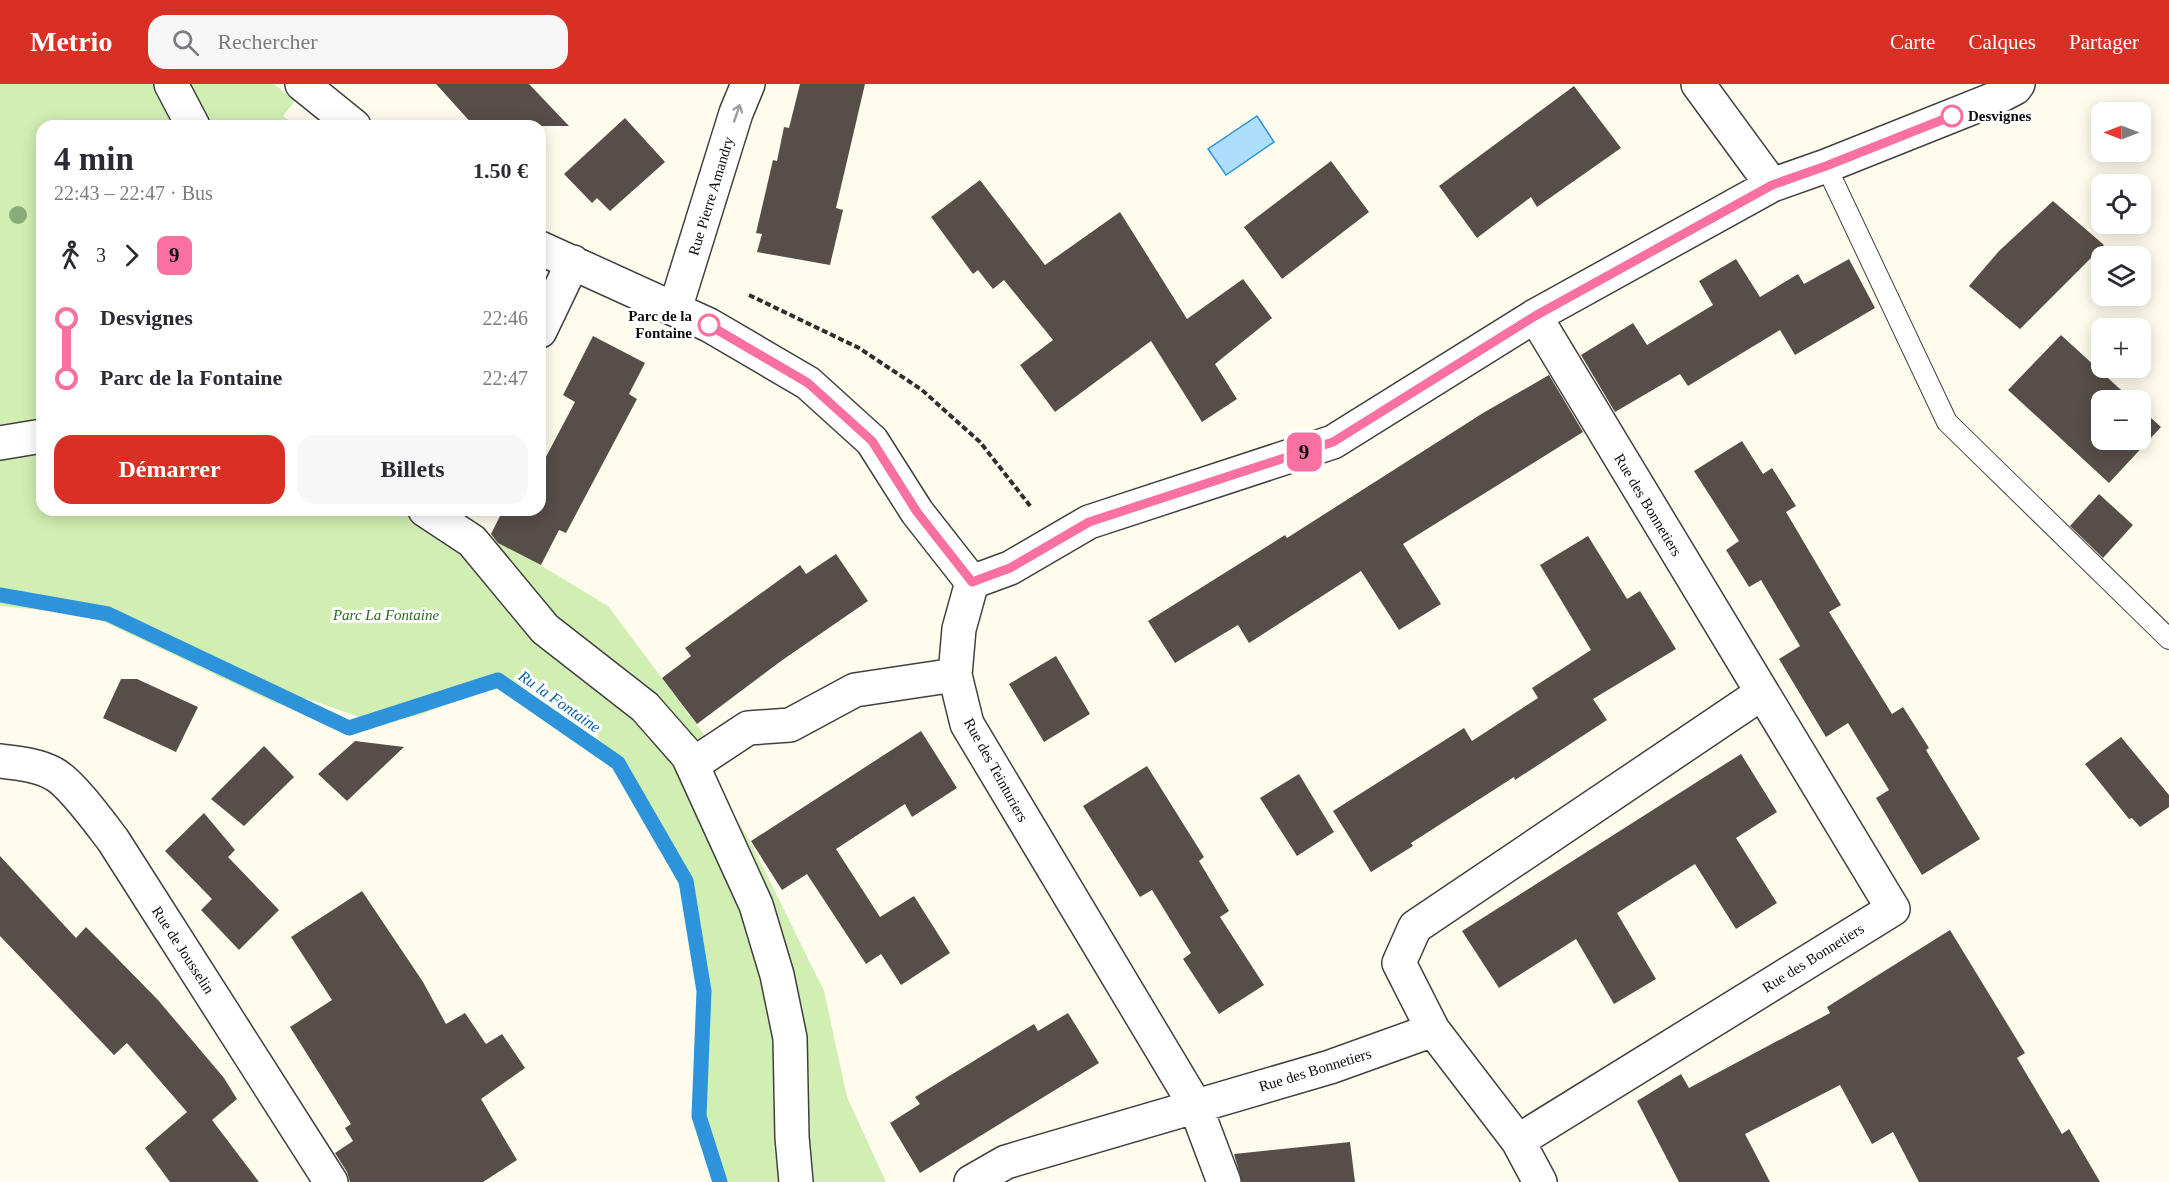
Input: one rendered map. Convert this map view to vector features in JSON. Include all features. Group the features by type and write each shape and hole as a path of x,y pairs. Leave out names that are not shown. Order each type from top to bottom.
{"street":[{"path":"171,84 190,120"},
{"path":"302,84 347,120"},
{"name":"Rue Pierre Amandry","path":"675,309 736,113 748,84"},
{"path":"1698,84 1772,185"},
{"path":"546,251 709,325 808,383 872,441 917,512 972,582 1010,568 1089,522 1333,442 1535,316 1772,185 1994,99 2015,88 2018,84"},
{"path":"546,318 573,262"},
{"name":"Rue des Bonnetiers","path":"1518,1141 1893,909 1535,316"},
{"path":"0,443 36,437"},
{"path":"446,516 463,521 472,541 545,629 645,707 688,756 756,905 777,975 790,1038 792,1137 796,1182"},
{"name":"Rue des Teinturiers","path":"972,582 959,629 955,675 967,724 1195,1106 1224,1182"},
{"path":"692,765 748,728 790,725 855,690 955,675"},
{"path":"1540,1182 1518,1141 1433,1030 1399,963 1415,927 1762,693"},
{"name":"Rue de Jousselin","path":"0,761 21,763 55,774 81,800 106,831 331,1182"},
{"name":"Rue des Bonnetiers","path":"972,1182 1006,1162 1330,1066 1433,1030"}],"lane":[{"path":"1826,166 1947,422 2169,639"}],"green space":[{"name":"Parc La Fontaine","path":"0,84 274,84 295,101 283,116 288,120 36,120 36,516 468,516 466,520 608,606 711,744 696,756 750,841 824,991 847,1097 886,1182 716,1182 701,1129 703,983 696,930 675,875 596,733 522,686 490,686 420,715 376,723 308,699 277,704 90,615 0,606"}],"water":[{"path":"1257,116 1274,142 1226,175 1208,149"}],"building":[{"path":"436,84 529,84 569,126 546,126 546,120 469,120"},
{"path":"800,84 865,84 836,208 843,210 830,265 757,252 762,234 756,233 773,160 777,161 784,127 789,128"},
{"path":"1574,86 1621,148 1537,207 1531,197 1477,238 1439,186"},
{"path":"625,118 665,162 610,211 597,198 592,203 564,174"},
{"path":"1331,161 1369,212 1282,279 1244,227"},
{"path":"980,180 1045,265 1120,212 1187,319 1243,279 1272,318 1215,364 1237,399 1202,422 1151,341 1055,412 1020,365 1053,340 1004,280 993,289 978,270 973,274 931,217"},
{"path":"2053,201 2104,245 2091,246 2091,258 2020,329 1969,286 1999,251"},
{"path":"1736,259 1760,297 1798,274 1804,284 1849,259 1875,308 1795,355 1780,330 1688,386 1680,374 1615,412 1581,355 1633,323 1647,345 1713,305 1699,281"},
{"path":"2061,335 2091,362 2091,378 2108,378 2121,390 2091,390 2091,450 2140,450 2109,483 2008,390"},
{"path":"593,336 645,363 629,394 637,399 566,533 559,530 541,565 498,543 491,534 500,516 546,516 546,457 575,402 563,395"},
{"path":"1549,375 1583,432 1403,544 1441,604 1399,630 1361,571 1249,643 1238,625 1175,663 1148,621 1285,535 1287,538 1483,413"},
{"path":"2151,418 2161,427 2151,438"},
{"path":"1742,441 1763,474 1772,468 1796,506 1786,512 1841,605 1829,612 1892,714 1903,707 1980,839 1922,875 1876,798 1889,790 1848,723 1826,737 1779,659 1800,646 1761,580 1749,587 1726,550 1739,541 1694,471"},
{"path":"2099,494 2133,525 2103,558 2070,526"},
{"path":"1588,536 1627,599 1640,591 1676,649 1593,699 1607,720 1515,780 1514,777 1411,843 1413,846 1371,872 1333,811 1464,728 1472,741 1538,698 1532,688 1591,650 1540,565"},
{"path":"836,554 868,601 781,661 697,724 662,678 691,656 685,648 800,565 806,574"},
{"path":"1056,656 1090,714 1044,742 1009,684"},
{"path":"121,679 137,679 198,707 176,752 103,718"},
{"path":"921,731 957,788 912,817 905,804 836,849 880,917 914,896 950,953 901,985 881,954 866,964 807,874 782,890 751,841"},
{"path":"2121,737 2169,795 2169,807 2140,827 2132,818 2129,819 2085,764"},
{"path":"355,741 404,747 347,801 318,774"},
{"path":"264,746 294,777 244,826 211,799"},
{"path":"1741,754 1777,812 1736,838 1777,903 1736,929 1695,864 1617,913 1656,979 1614,1004 1576,939 1499,988 1462,931"},
{"path":"1147,766 1204,857 1199,861 1229,911 1220,917 1264,985 1219,1014 1183,959 1191,953 1152,890 1140,897 1083,806"},
{"path":"1299,774 1334,832 1297,856 1260,798"},
{"path":"204,813 235,850 228,857 279,910 239,950 201,910 212,899 165,851"},
{"path":"0,856 76,938 86,927 158,1000 224,1078 237,1099 212,1120 259,1182 170,1182 145,1148 187,1112 127,1043 114,1055 0,936"},
{"path":"362,891 423,982 446,1024 465,1013 486,1044 502,1034 525,1068 481,1099 517,1160 483,1182 350,1182 347,1172 335,1153 353,1141 345,1128 351,1124 290,1027 332,1000 291,937"},
{"path":"1950,930 2025,1053 2017,1058 2062,1134 2069,1129 2100,1182 1919,1182 1893,1132 1872,1144 1840,1085 1745,1134 1770,1182 1679,1182 1637,1101 1681,1074 1689,1088 1830,1013 1827,1007"},
{"path":"1068,1013 1099,1063 920,1173 890,1123 920,1104 915,1097 1034,1024 1038,1031"},
{"path":"1350,1142 1355,1182 1242,1182 1234,1154"}],"waterway":[{"name":"Ru la Fontaine","path":"0,595 108,614 349,728 498,680 618,763 686,881 704,991 699,1116 720,1182"}],"bus line":[{"name":"9","path":"709,325 808,383 872,441 917,512 972,582 1010,568 1089,522 1333,442 1535,316 1772,185 1952,116"}],"place":[{"name":"Desvignes","path":"1952,116"},
{"name":"Parc de la Fontaine","path":"709,325"}]}
